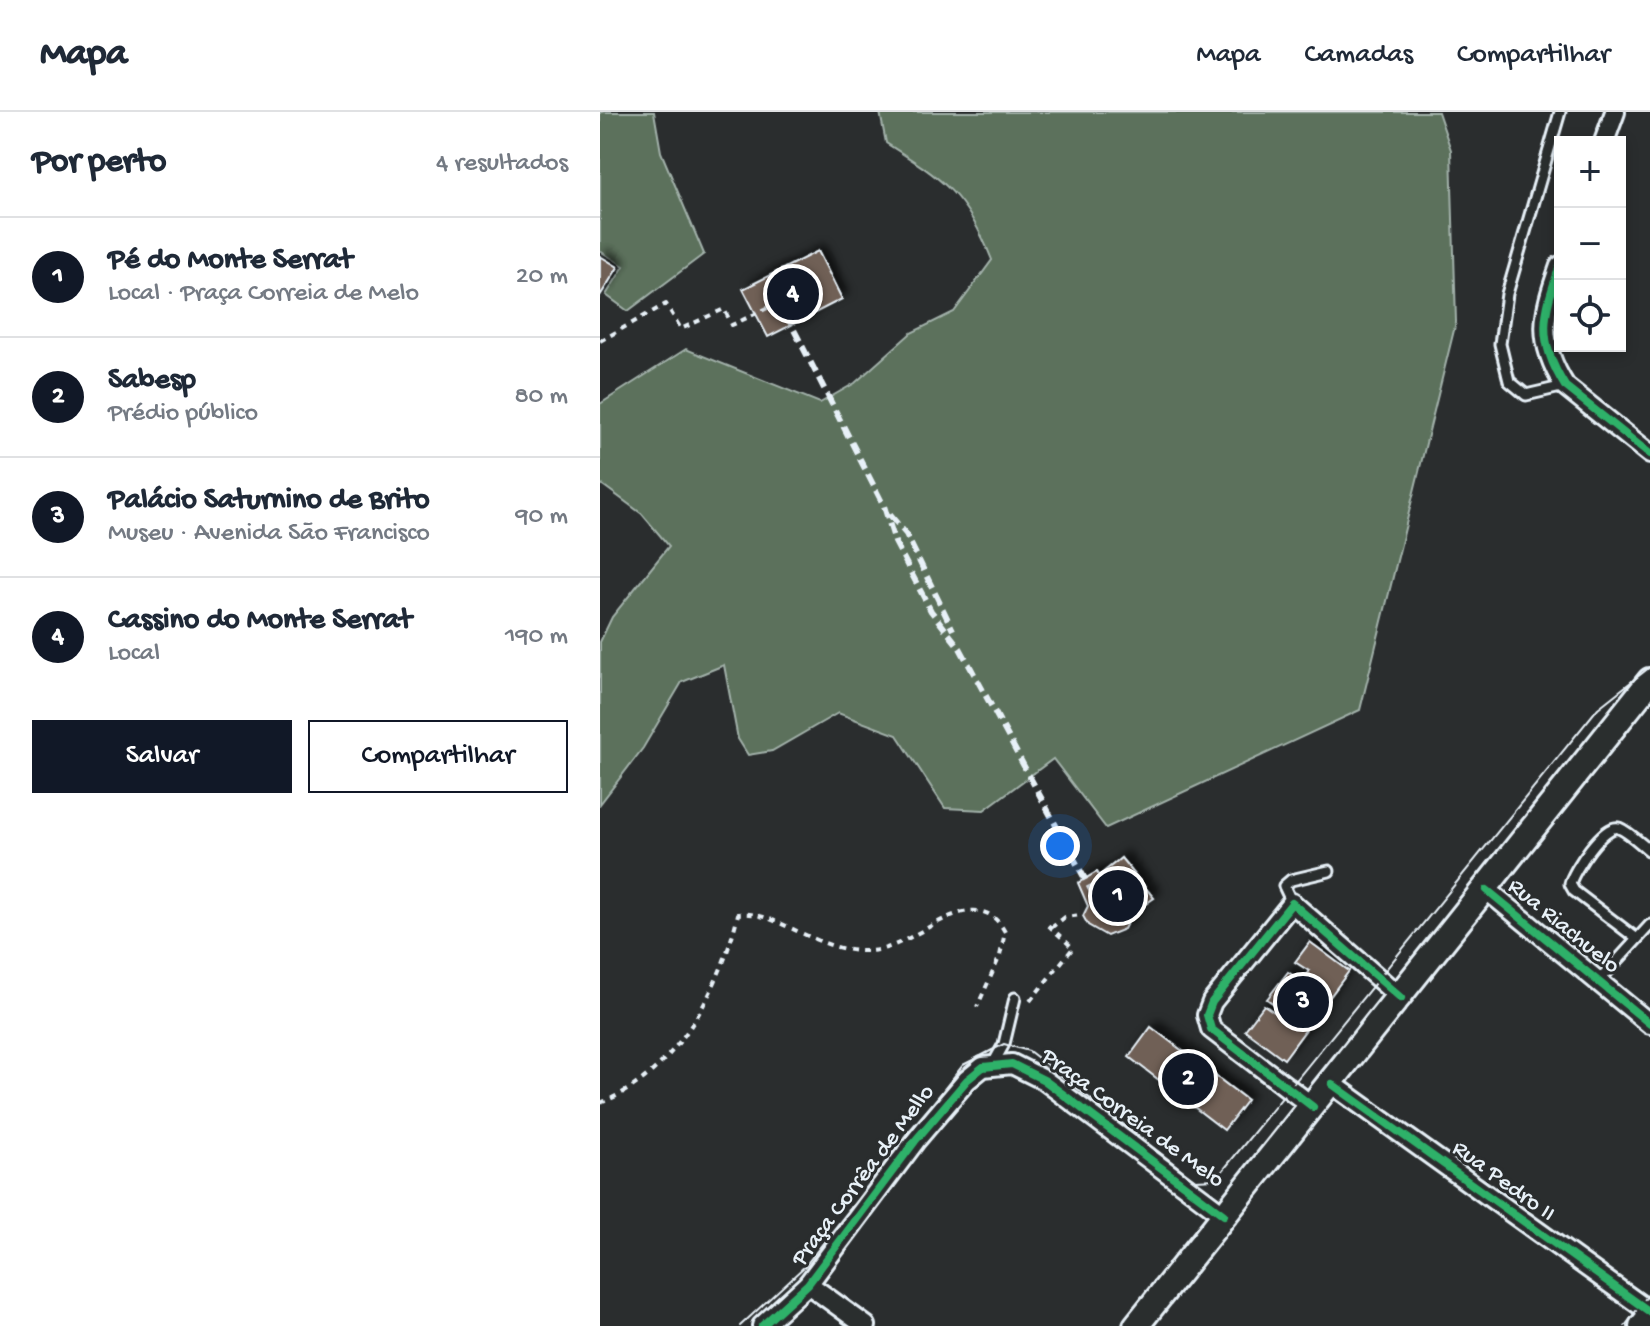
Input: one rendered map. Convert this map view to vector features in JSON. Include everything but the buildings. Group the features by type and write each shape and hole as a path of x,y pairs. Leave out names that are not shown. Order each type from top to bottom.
{"main road":[{"path":"1136,1326 1401,998 1650,681"}],"street":[{"path":"1606,136 1615,112"},
{"path":"1555,280 1547,302 1544,329 1553,364 1565,386 1650,454"},
{"name":"Rua Riachuelo","path":"1487,890 1650,1024"},
{"path":"1313,1107 1211,1029 1207,1015 1212,1002 1292,903 1401,998"},
{"name":"Praça Corrêa de Mello","path":"866,1326 808,1284 915,1141 967,1080 993,1064"},
{"name":"Praça Correia de Melo","path":"993,1064 1012,1064 1044,1080 1224,1215"},
{"name":"Rua Pedro II","path":"1332,1084 1650,1314"},
{"path":"762,1326 808,1284"},
{"path":"1641,1326 1650,1314"}],"lane":[{"path":"1560,112 1507,294 1500,344 1509,381 1526,395 1565,386"},
{"path":"1637,939 1574,891 1570,884 1579,865 1602,834 1612,828 1620,828 1650,851"},
{"path":"1292,903 1284,886 1291,880 1329,871"},
{"path":"1598,982 1650,925"},
{"path":"993,1064 1004,1044 1015,998"}],"path":[{"path":"600,341 666,304 681,329 724,309 732,325 780,302 786,314"},
{"path":"600,1103 624,1094 653,1071 684,1036 730,949 738,914 754,912 812,940 841,948 872,951 895,947 957,912 976,908 989,911 1005,932 1000,956 977,1007"},
{"path":"1023,1009 1073,948 1050,926 1065,917 1081,915"}],"green space":[{"path":"600,112 654,112 661,152 704,254 628,311 606,295 624,266 600,251"},
{"path":"880,112 1438,112 1451,150 1456,322 1360,710 1106,828 1053,759 984,810 945,808 897,735 838,713 772,751 748,755 738,739 724,665 682,682 643,748 600,804 600,642 612,617 669,546 642,514 600,483 600,404 686,349 820,403 855,383 911,333 954,312 992,260 973,219 951,191 886,143"}],"tram line":[{"path":"740,1326 805,1266 963,1065 1004,1044 1029,1051 1195,1180 1216,1179 1598,708 1650,667"},
{"path":"1625,1326 1650,1292"}],"railway":[{"path":"786,314 884,506 895,542 931,611 960,648 1091,890"},
{"path":"890,515 906,534 953,630"}],"cycle path":[{"path":"1556,280 1545,327 1556,370 1565,386 1650,454"},
{"path":"1487,890 1650,1024"},
{"path":"1313,1107 1211,1029 1207,1015 1212,1002 1292,903 1401,998"},
{"path":"762,1326 808,1284 915,1141 967,1080 983,1067 1012,1064 1044,1080 1224,1215"},
{"path":"1332,1084 1650,1312"}],"place":[{"name":"Cassino do Monte Serrat","path":"793,294"},
{"name":"Pé do Monte Serrat","path":"1118,896"},
{"name":"Palácio Saturnino de Brito","path":"1303,1002"},
{"name":"Sabesp","path":"1188,1079"}]}
